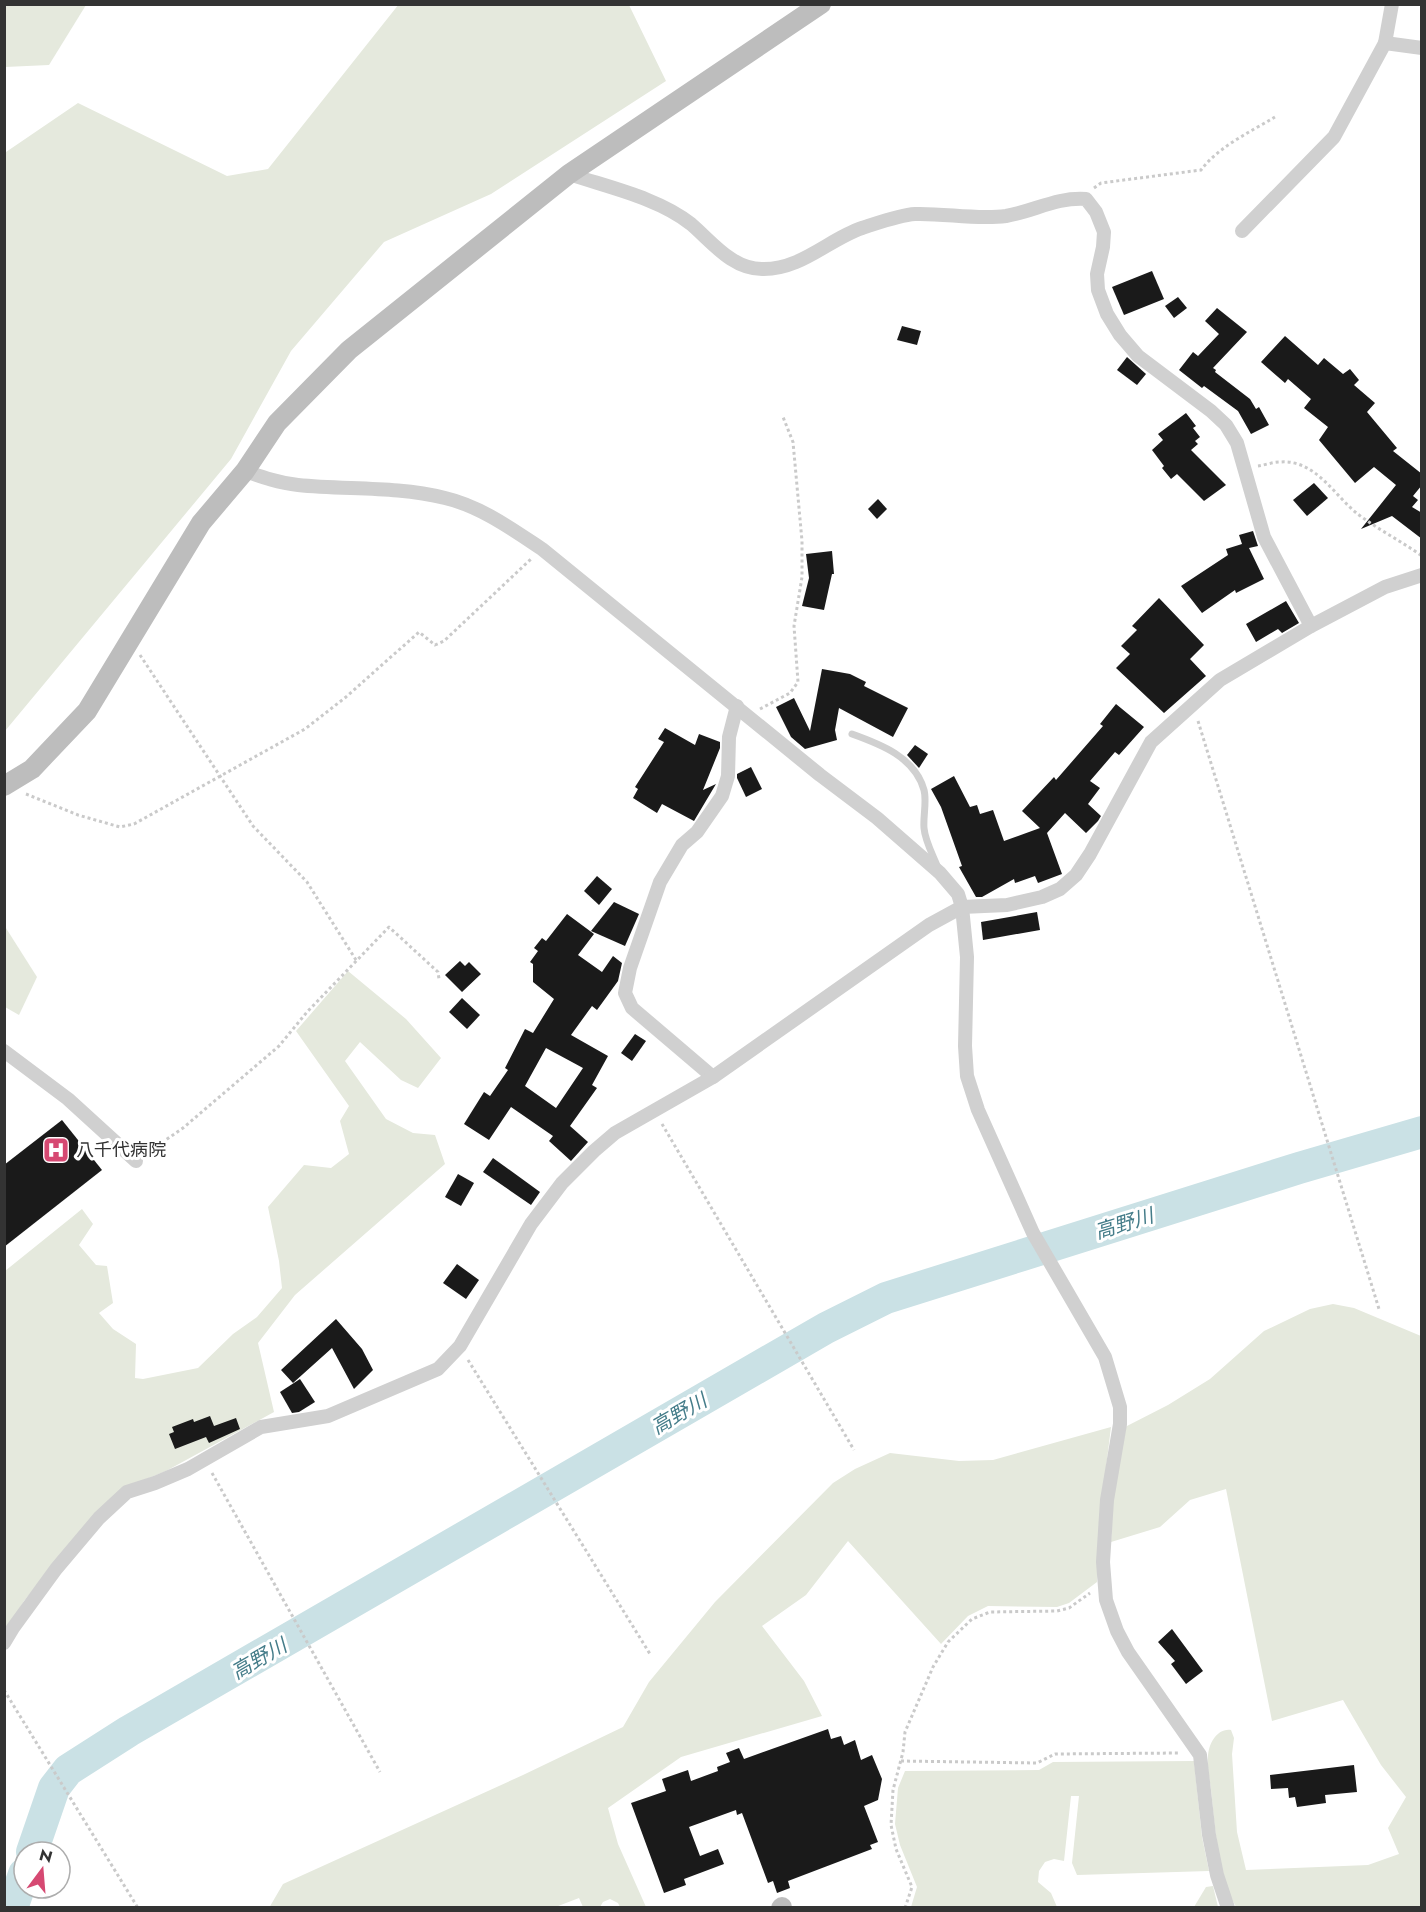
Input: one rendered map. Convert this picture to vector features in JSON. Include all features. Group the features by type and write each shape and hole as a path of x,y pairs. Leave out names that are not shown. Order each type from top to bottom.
{"street":[{"path":"5,786 32,769 87,711 201,523 245,471 277,423 349,350 569,174 821,4"},
{"path":"1242,231 1334,137 1385,44 1392,4"},
{"path":"1385,44 1422,48"},
{"path":"569,174 661,206 688,222 725,255 744,267 763,270 781,267 810,256 859,229 912,214 989,218 1008,216 1069,198 1086,199 1096,213 1104,232 1097,274 1098,290 1107,314 1120,335 1138,356 1193,396 1226,425 1238,443 1264,537 1311,626"},
{"path":"245,471 270,480 298,485 379,488 446,498 500,520 542,549 820,775 877,818 940,873 958,894 962,907 967,957 965,1047 967,1076 978,1110 1033,1233 1105,1357 1120,1407 1120,1424 1107,1500 1103,1583 1106,1600 1128,1652 1200,1755 1209,1835 1217,1875 1228,1908"},
{"path":"4,1643 56,1569 99,1518 127,1492 155,1483 204,1460 261,1426 328,1416 438,1369 460,1346 531,1224 562,1183 615,1133 713,1077 929,925 962,907 1006,905 1042,897 1060,889 1076,875 1106,826 1151,742 1192,705 1221,680 1311,626 1385,588 1422,575"},
{"path":"713,1077 632,1008 625,993 630,968 660,882 682,845 697,832 722,796 728,776 729,737 743,711"},
{"path":"4,1051 68,1099 136,1161"}],"lane":[{"path":"852,734 883,746 904,759 916,774 924,790 924,830 940,873"}],"path":[{"path":"1086,199 1089,191 1101,183 1201,170 1208,161 1242,136 1275,117"},
{"path":"743,711 790,693 798,682 794,626 802,577 802,541 794,442 783,417"},
{"path":"1245,469 1282,462 1297,464 1314,472 1350,508 1376,528 1422,556"},
{"path":"5,786 78,815 120,827 134,824 305,729 346,697 419,632 435,645 444,641 542,549"},
{"path":"130,641 253,826 307,882 356,960"},
{"path":"1192,705 1379,1309"},
{"path":"136,1161 183,1128 279,1046 307,1012 389,927 438,972 439,979"},
{"path":"654,1110 854,1450"},
{"path":"460,1346 651,1654"},
{"path":"204,1460 380,1772"},
{"path":"905,1908 912,1887 896,1848 891,1825 893,1790 901,1761 905,1732 933,1667 948,1642 972,1619 990,1612 1051,1611 1069,1608 1103,1583"},
{"path":"4,1690 138,1908"},
{"path":"901,1761 1037,1763 1055,1754 1180,1753"}],"shaded area":[{"path":"399,4 629,5 666,81 491,194 384,242 291,351 231,459 5,731 6,152 78,103 227,176 268,169"},
{"path":"4,5 86,5 49,65 5,67"},
{"path":"4,925 37,977 19,1015 5,1007"},
{"path":"348,971 406,1019 441,1058 418,1088 401,1080 360,1042 345,1061 386,1119 413,1133 435,1135 445,1164 295,1295 258,1343 274,1412 166,1471 124,1488 67,1548 24,1601 5,1633 5,1271 82,1209 93,1224 79,1245 96,1265 107,1266 113,1303 99,1313 113,1329 136,1344 135,1378 143,1379 198,1368 233,1334 257,1317 282,1288 268,1207 304,1165 331,1168 349,1154 340,1121 349,1106 296,1031"},
{"path":"1333,1304 1354,1308 1421,1336 1421,1907 1236,1907 1221,1866 1208,1766 1208,1753 1218,1734 1231,1730 1234,1738 1232,1754 1237,1832 1246,1870 1368,1865 1399,1854 1388,1828 1406,1797 1381,1765 1343,1700 1272,1721 1226,1489 1190,1500 1160,1527 1111,1542 1113,1501 1125,1427 1168,1405 1210,1379 1264,1331 1310,1309"},
{"path":"1111,1427 1102,1500 1097,1582 1069,1603 1057,1607 988,1606 968,1616 941,1644 848,1541 806,1595 762,1626 804,1681 822,1716 681,1757 608,1808 618,1844 646,1907 620,1907 618,1903 610,1899 603,1902 600,1907 583,1907 579,1898 553,1908 269,1908 283,1884 623,1727 649,1682 715,1602 833,1483 855,1469 890,1453 959,1461 993,1460"},
{"path":"1194,1761 1202,1837 1209,1871 1077,1875 1072,1863 1079,1796 1071,1796 1064,1861 1054,1859 1045,1862 1039,1871 1038,1882 1051,1893 1057,1907 911,1907 917,1887 900,1845 895,1824 898,1788 905,1771 1039,1770 1053,1762"},
{"path":"1213,1886 1218,1907 1194,1907 1206,1887"}],"building":[{"path":"1152,271 1164,299 1124,315 1112,287"},
{"path":"1178,297 1187,308 1174,318 1165,306"},
{"path":"1217,308 1247,332 1213,368 1250,399 1256,409 1259,407 1269,425 1251,434 1238,411 1179,370 1193,352 1198,356 1219,334 1205,321"},
{"path":"902,326 921,331 917,345 897,340"},
{"path":"1285,336 1318,365 1324,358 1343,374 1350,369 1359,380 1354,385 1375,403 1367,412 1397,448 1393,451 1422,474 1422,485 1413,496 1418,500 1412,507 1422,513 1422,539 1392,516 1361,529 1396,485 1374,467 1355,483 1319,440 1328,427 1304,408 1311,399 1288,379 1285,383 1261,362"},
{"path":"1127,357 1146,374 1137,385 1117,370"},
{"path":"1186,413 1196,426 1193,428 1200,437 1195,441 1198,444 1191,450 1226,485 1204,501 1177,474 1171,479 1152,450 1163,440 1158,434"},
{"path":"1314,483 1328,498 1307,516 1293,500"},
{"path":"878,499 887,509 877,519 868,509"},
{"path":"1253,531 1258,546 1249,548 1264,579 1236,593 1235,590 1202,613 1181,586 1228,555 1226,549 1242,544 1239,535"},
{"path":"832,551 834,574 832,574 824,610 802,606 809,578 806,554"},
{"path":"1159,598 1204,645 1190,659 1206,676 1164,713 1116,668 1130,654 1121,646 1137,630 1132,626"},
{"path":"1286,601 1299,623 1282,633 1278,629 1256,642 1246,624"},
{"path":"822,669 850,674 866,682 864,686 908,708 893,737 839,708 835,730 837,740 805,749 791,737 776,707 794,698 810,731"},
{"path":"1116,704 1144,727 1119,755 1115,752 1090,781 1100,788 1088,804 1101,816 1098,821 1086,833 1065,813 1047,833 1062,874 1038,883 1035,876 1015,883 1014,879 982,897 976,897 959,867 962,866 941,807 931,789 954,776 970,807 977,805 980,814 993,810 1004,841 1040,828 1022,811 1054,777 1056,780 1103,726 1100,724"},
{"path":"665,728 695,745 699,734 720,742 720,748 703,790 716,784 694,821 662,804 657,813 633,798 638,789 635,787 664,742 658,739"},
{"path":"915,745 928,754 919,768 907,755"},
{"path":"751,767 762,789 746,797 737,774"},
{"path":"597,876 612,889 599,905 584,891"},
{"path":"614,902 639,914 625,946 591,931"},
{"path":"1037,912 1040,930 983,940 981,922"},
{"path":"567,914 594,934 578,955 602,972 613,956 622,963 618,981 597,1010 592,1006 571,1035 608,1056 592,1085 597,1088 570,1126 588,1142 571,1161 549,1141 553,1136 511,1107 489,1140 464,1124 484,1092 490,1096 508,1070 505,1068 525,1029 533,1033 554,999 533,982 533,964 530,962 538,951 534,948 542,938 546,941","holes":["546,1048 583,1068 556,1108 525,1086"]},
{"path":"460,961 465,966 469,962 481,974 462,992 445,975"},
{"path":"462,998 480,1015 467,1029 449,1012"},
{"path":"635,1034 646,1041 632,1061 621,1053"},
{"path":"62,1120 102,1170 4,1247 4,1165"},
{"path":"493,1158 540,1192 531,1205 483,1172"},
{"path":"458,1174 474,1183 461,1206 445,1197"},
{"path":"457,1264 479,1280 466,1299 443,1283"},
{"path":"336,1319 362,1349 373,1370 354,1389 332,1348 293,1383 281,1370"},
{"path":"300,1379 315,1402 299,1412 292,1413 280,1392"},
{"path":"210,1416 214,1426 236,1418 240,1429 209,1443 206,1437 175,1449 169,1434 174,1432 172,1427 193,1419 194,1422"},
{"path":"1172,1629 1203,1671 1186,1684 1171,1664 1175,1661 1158,1642"},
{"path":"828,1729 831,1739 841,1736 844,1745 855,1740 861,1760 872,1755 882,1779 878,1800 864,1806 878,1842 870,1845 872,1849 788,1881 790,1888 777,1893 773,1881 768,1883 742,1813 737,1815 736,1810 689,1827 700,1856 718,1849 724,1864 684,1879 686,1885 664,1893 631,1803 666,1791 662,1779 688,1770 691,1781 718,1771 717,1767 730,1762 726,1753 739,1748 744,1759"},
{"path":"1354,1765 1357,1792 1325,1795 1326,1803 1297,1807 1295,1797 1289,1798 1288,1788 1271,1789 1270,1775"}],"waterway":[{"name":"高野川","path":"36,1840 54,1788 68,1770 129,1731 826,1328 886,1298 1299,1168 1422,1132"},
{"name":"高野川","path":"12,1908 15,1900"}],"place":[{"name":"八千代病院","path":"56,1150"}]}
